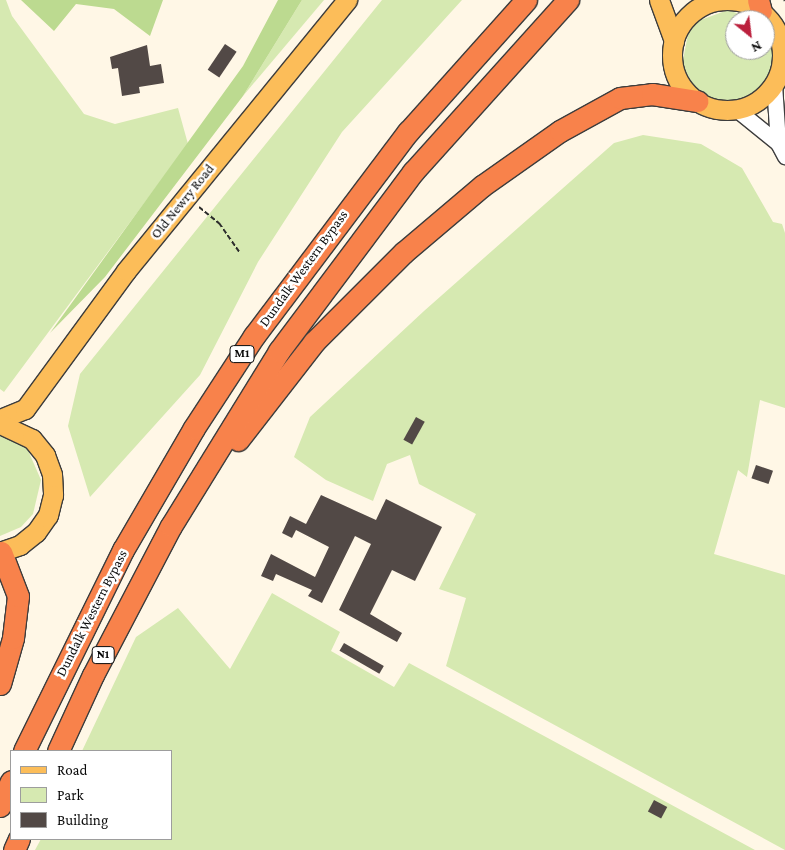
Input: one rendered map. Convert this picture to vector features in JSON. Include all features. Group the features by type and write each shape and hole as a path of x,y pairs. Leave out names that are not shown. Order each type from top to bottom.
{"highway":[{"name":"Dundalk Western Bypass","path":"24,750 123,550 194,428 254,336 408,132 526,0"},
{"name":"Dundalk Western Bypass","path":"152,560 279,351 347,257 414,172 568,0"},
{"path":"152,560 253,419 314,342 417,240 482,186 601,106 652,94 697,101"},
{"path":"0,552 15,581 18,606 0,684"},
{"name":"N1","path":"58,750 152,560"},
{"path":"0,806 10,783"}],"main road":[{"name":"Old Newry Road","path":"25,409 186,196 347,0"},
{"path":"659,0 674,41 676,74 697,101 712,108 736,109 757,101 774,84 781,67 784,47 778,32 759,5 735,0 701,2 688,17 674,41"},
{"path":"0,419 25,409 32,439"},
{"path":"0,424 32,439 45,455 52,474 53,495 48,515 36,532 20,545 0,552"}],"street":[{"path":"774,84 782,150"},
{"path":"736,109 782,150"}],"path":[{"path":"186,196 219,223 239,252"}],"green space":[{"path":"0,0 6,0 12,16 84,114 115,124 178,108 188,144 4,392 0,389"},
{"path":"21,0 163,0 150,36 114,9 76,4 54,31"},
{"path":"278,0 302,0 243,96 105,277 50,333 243,66"},
{"path":"302,0 324,0 243,96"},
{"path":"382,0 462,0 342,132 258,262 200,375 90,497 68,426 80,374"},
{"path":"725,11 725,60 772,60 768,80 758,92 728,103 698,93 682,65 688,34 698,21"},
{"path":"643,135 701,144 742,168 773,222 782,224 785,233 785,408 760,400 747,477 738,470 714,554 785,575 785,850 446,666 466,598 439,589 476,514 419,484 410,455 387,464 373,501 326,480 294,457 310,417 424,311 614,143"},
{"path":"0,433 27,448 41,480 33,514 21,527 0,536"},
{"path":"272,593 340,632 331,651 394,687 409,663 755,850 35,850 40,840 172,840 172,750 82,750 136,637 178,608 230,669"}],"building":[{"path":"225,44 237,52 219,78 208,70"},
{"path":"147,45 150,66 161,64 164,83 139,87 140,93 122,96 118,68 112,69 110,57"},
{"path":"416,417 425,422 412,445 403,440"},
{"path":"756,465 773,471 768,484 751,478"},
{"path":"321,495 376,520 386,499 442,527 415,581 392,570 370,614 402,633 397,642 339,610 371,544 355,536 322,603 308,596 312,590 276,574 273,581 261,576 271,554 315,577 329,547 296,530 292,538 282,533 290,516 306,524"},
{"path":"344,643 384,666 379,674 340,651"},
{"path":"654,800 667,807 661,819 648,811"}]}
